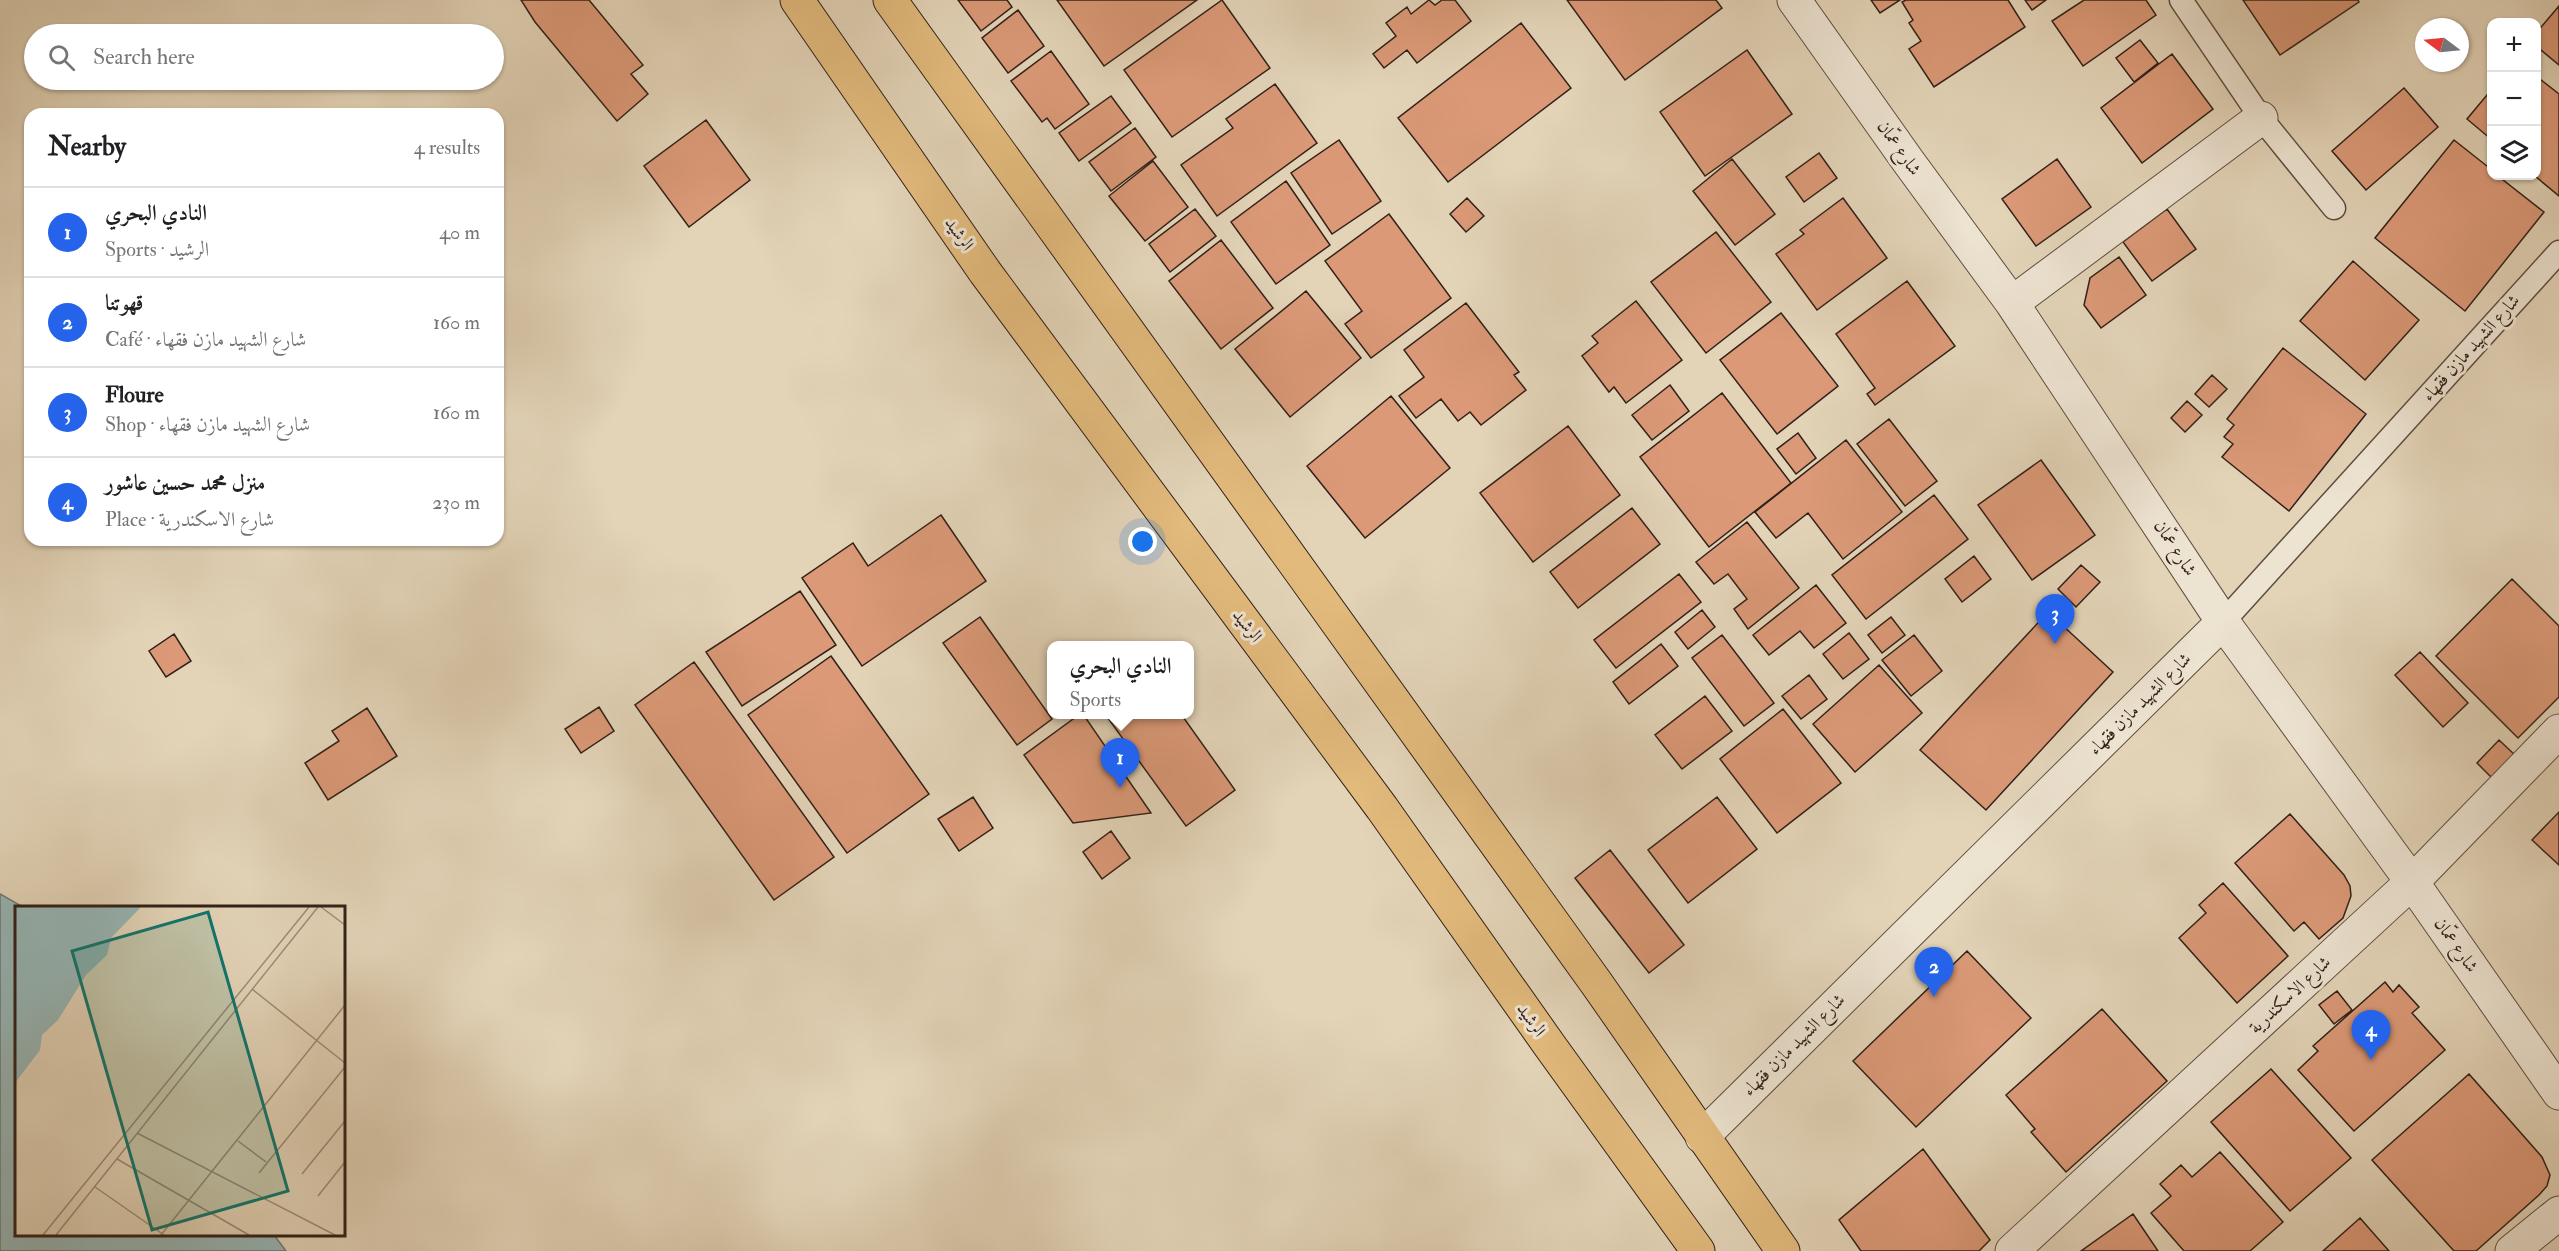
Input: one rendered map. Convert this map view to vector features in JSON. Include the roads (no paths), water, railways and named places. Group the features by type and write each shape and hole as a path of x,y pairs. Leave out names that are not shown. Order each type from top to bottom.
{"main road":[{"name":"الرشيد","path":"797,0 985,272 1382,808 1698,1251"},
{"path":"890,0 1597,984 1783,1251"}],"street":[{"name":"شارع عمّان","path":"1794,0 2012,303 2223,622 2412,882 2559,1093"},
{"path":"2012,303 2261,118"},
{"name":"شارع الشهيد مازن فقهاء","path":"1702,1137 2223,622"},
{"name":"شارع الاسكندرية","path":"2012,1251 2412,882 2559,731"},
{"path":"2512,1251 2559,1213"}],"lane":[{"path":"2181,0 2261,118 2334,208"},
{"name":"شارع الشهيد مازن فقهاء","path":"2223,622 2559,252"}],"water":[{"path":"0,894 21,906 15,906 15,1236 275,1236 286,1251 0,1251"}],"place":[{"name":"Floure","path":"2055,644"},
{"name":"النادي البحري","path":"1120,788"},
{"name":"قهوتنا","path":"1934,997"},
{"name":"منزل محمد حسين عاشور","path":"2371,1060"}]}
